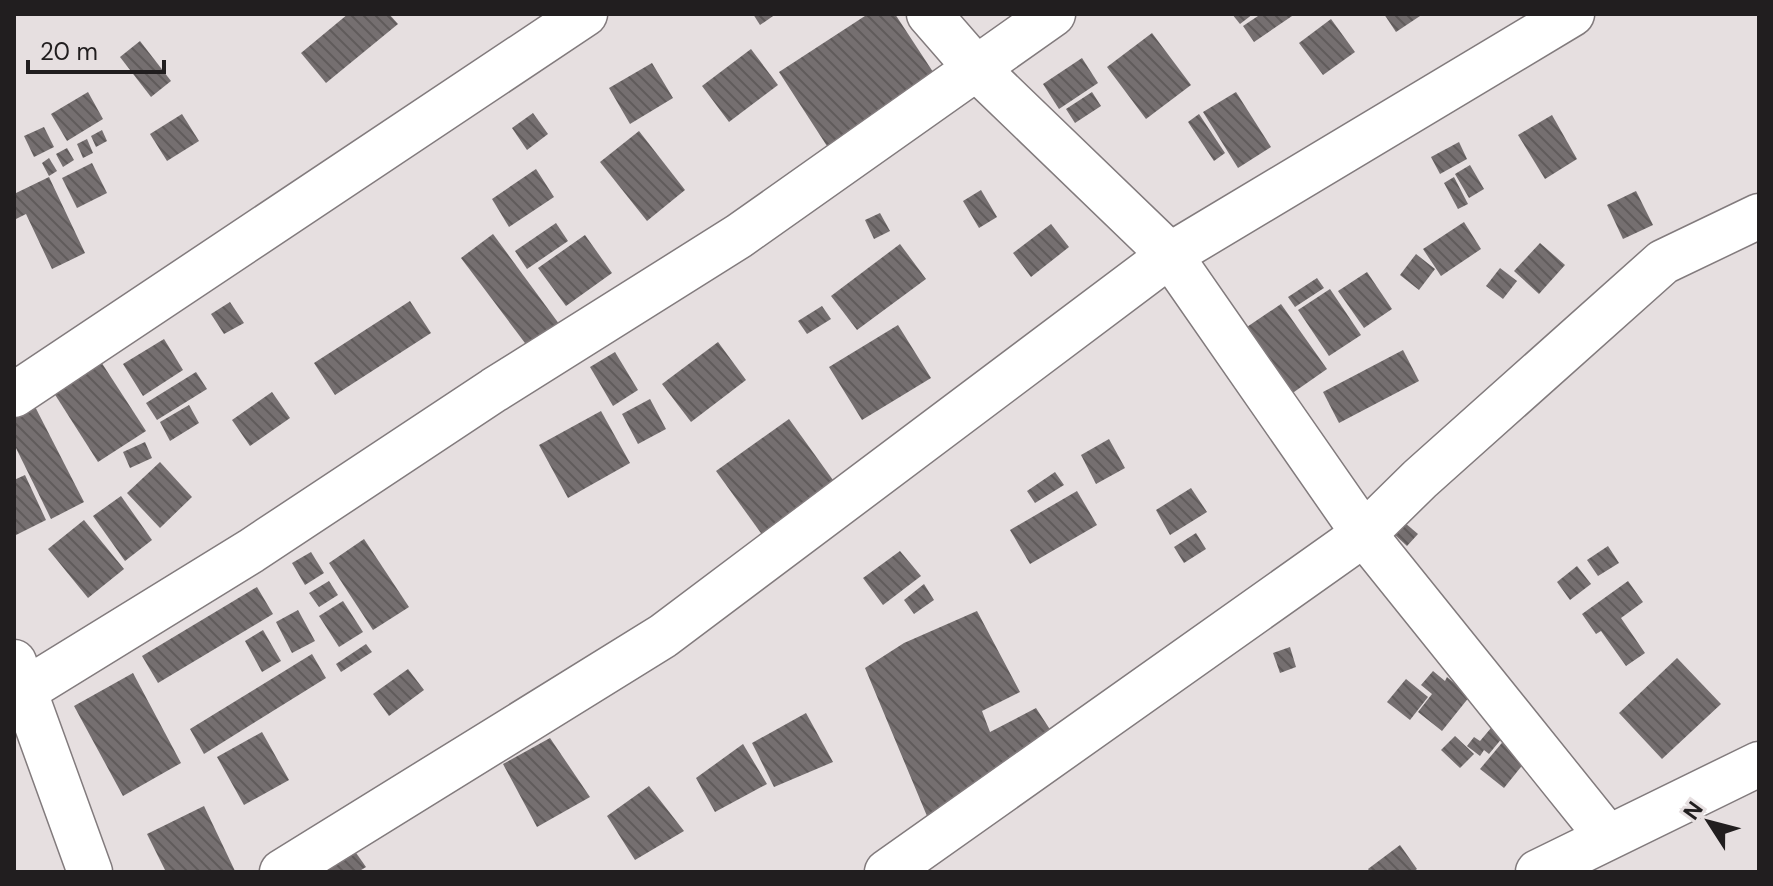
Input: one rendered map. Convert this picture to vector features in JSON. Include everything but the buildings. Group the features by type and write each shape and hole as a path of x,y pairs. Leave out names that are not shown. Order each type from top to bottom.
{"street":[{"path":"14,395 585,14"},
{"path":"929,14 976,68 1170,255 1364,534 1607,836"},
{"path":"90,872 17,684 251,551 494,390 739,236 1053,14"},
{"path":"282,872 663,636 1170,255 1572,14"},
{"path":"887,872 1364,534 1420,479 1663,262 1759,216"},
{"path":"1538,872 1759,764"}]}
